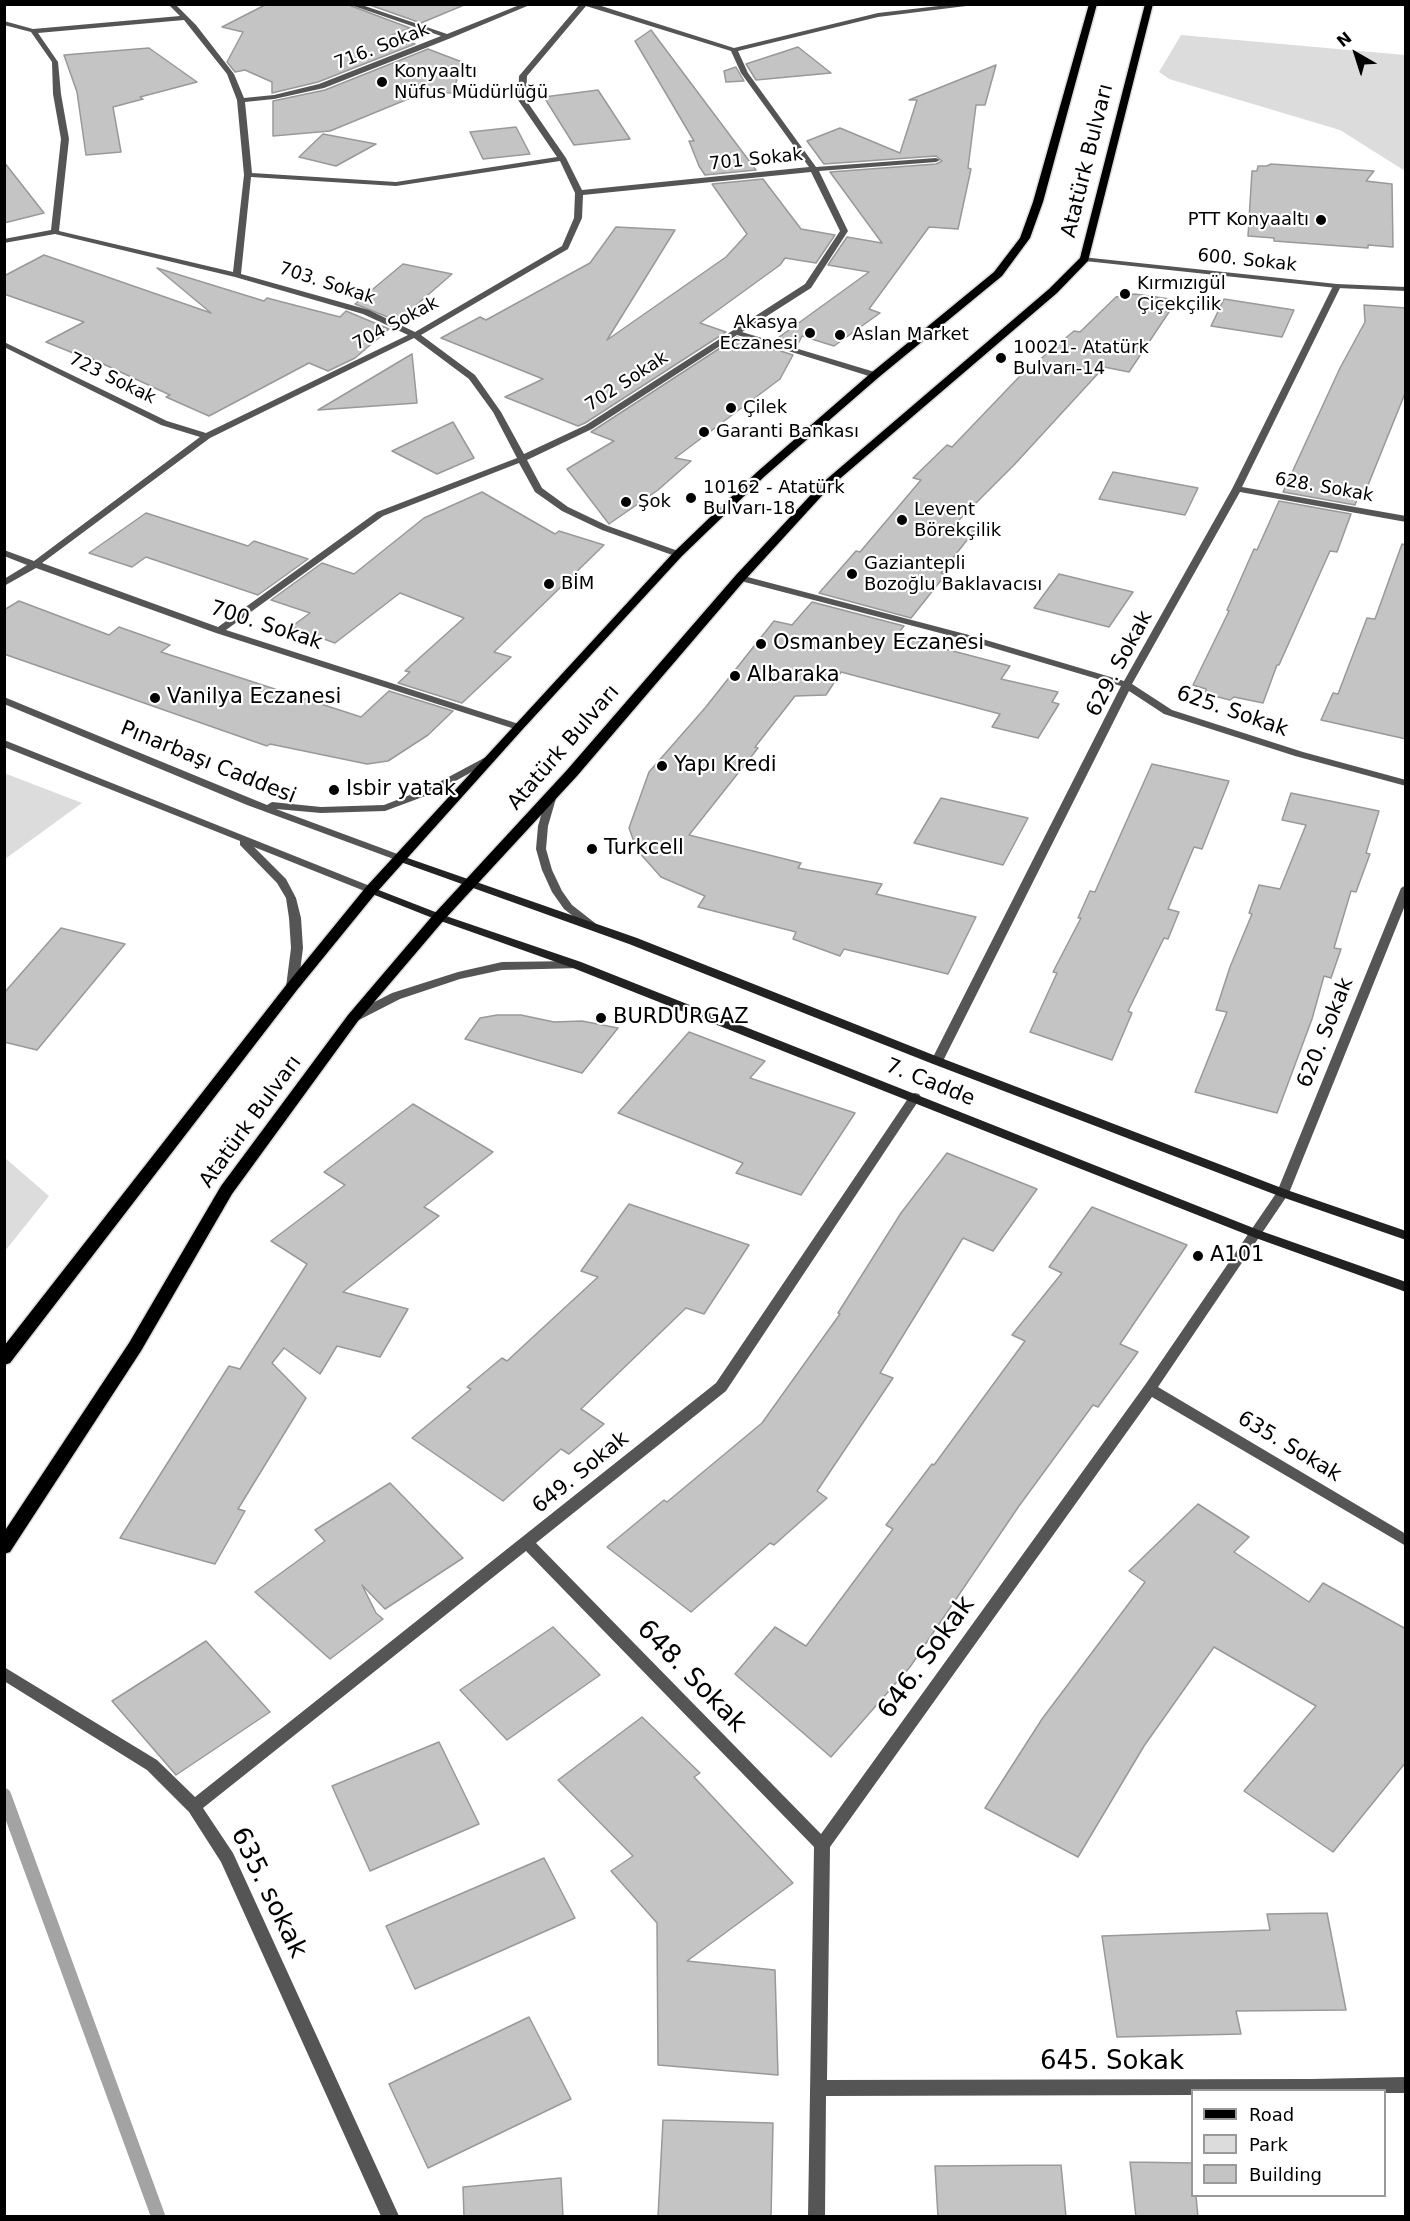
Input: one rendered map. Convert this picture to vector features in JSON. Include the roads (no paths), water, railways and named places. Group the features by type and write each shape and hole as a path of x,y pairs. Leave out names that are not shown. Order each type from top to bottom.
{"main road":[{"name":"Atatürk Bulvarı","path":"4,1359 291,987 371,890 518,727 678,554 760,474 875,375 998,274 1025,238 1038,202 1094,4"},
{"name":"Atatürk Bulvarı","path":"4,1548 135,1347 226,1190 353,1018 439,917 552,795 740,578 825,486 1053,291 1085,259 1149,4"},
{"name":"7. Cadde","path":"399,858 591,925 937,1061 1283,1193 1406,1236"},
{"name":"7. Cadde","path":"371,890 439,917 576,965 1257,1234 1406,1287"}],"street":[{"path":"171,4 186,18 230,74 241,100 248,175 237,274"},
{"path":"351,4 449,37"},
{"name":"716. Sokak","path":"241,100 274,97 321,86 529,4"},
{"path":"579,194 562,158 522,100 523,76 585,4 734,50 878,15 979,4"},
{"path":"872,4 878,15"},
{"path":"4,22 33,31 186,18"},
{"path":"4,241 55,232 61,190 65,138 57,94 55,62 33,31"},
{"name":"702 Sokak","path":"219,631 380,514 521,459 589,427 808,286 844,231 814,169 745,73 734,50"},
{"path":"248,175 396,184 562,158"},
{"name":"701 Sokak","path":"579,194 814,169 936,160"},
{"name":"704 Sokak","path":"4,583 35,564 207,436 415,335 565,247 578,218 579,194"},
{"name":"703. Sokak","path":"55,232 237,274 366,312 415,335 472,377 497,412 538,490 565,509 615,532 678,554"},
{"name":"600. Sokak","path":"1085,259 1337,286 1406,289"},
{"name":"629. Sokak","path":"937,1061 1127,685 1237,489 1337,286"},
{"path":"734,332 875,375"},
{"name":"723 Sokak","path":"4,344 164,423 207,436"},
{"name":"628. Sokak","path":"1237,489 1406,519"},
{"name":"700. Sokak","path":"4,553 219,631 518,727"},
{"name":"625. Sokak","path":"740,578 966,637 1127,685 1168,712 1299,754 1406,783"},
{"name":"Pınarbaşı Caddesi","path":"4,700 251,803 399,858"},
{"path":"4,743 371,890"},
{"path":"251,803 321,810 385,808 432,790 488,760"},
{"path":"552,795 543,826 541,849 547,870 557,892 568,907 591,925"},
{"path":"238,838 282,882 291,898 297,948 291,987"},
{"name":"620. Sokak","path":"1283,1193 1406,888"},
{"path":"353,1018 396,996 458,976 502,966 576,965"},
{"name":"649. Sokak","path":"194,1807 721,1387 915,1097"},
{"name":"646. Sokak","path":"822,1845 1150,1389 1283,1193"},
{"name":"635. Sokak","path":"1150,1389 1406,1541"},
{"name":"648. Sokak","path":"526,1543 822,1845"},
{"name":"635. sokak","path":"4,1673 152,1765 194,1807 227,1858 390,2217"},
{"path":"816,2217 822,1845"},
{"name":"645. Sokak","path":"819,2088 1406,2085"}],"waterway":[{"path":"4,1795 158,2216"}],"place":[{"name":"Konyaaltı Nüfus Müdürlüğü","path":"382,82"},
{"name":"PTT Konyaaltı","path":"1321,220"},
{"name":"Kırmızıgül Çiçekçilik","path":"1125,294"},
{"name":"Akasya Eczanesi","path":"810,333"},
{"name":"Aslan Market","path":"840,335"},
{"name":"10021- Atatürk Bulvarı-14","path":"1001,358"},
{"name":"Çilek","path":"731,408"},
{"name":"Garanti Bankası","path":"704,432"},
{"name":"10162 - Atatürk Bulvarı-18","path":"691,498"},
{"name":"Şok","path":"626,502"},
{"name":"Levent Börekçilik","path":"902,520"},
{"name":"Gaziantepli Bozoğlu Baklavacısı","path":"852,574"},
{"name":"BİM","path":"549,584"},
{"name":"Osmanbey Eczanesi","path":"761,644"},
{"name":"Albaraka","path":"735,676"},
{"name":"Vanilya Eczanesi","path":"155,698"},
{"name":"Yapı Kredi","path":"662,766"},
{"name":"Isbir yatak","path":"334,790"},
{"name":"Turkcell","path":"592,849"},
{"name":"BURDURGAZ","path":"601,1018"},
{"name":"A101","path":"1198,1256"}]}
